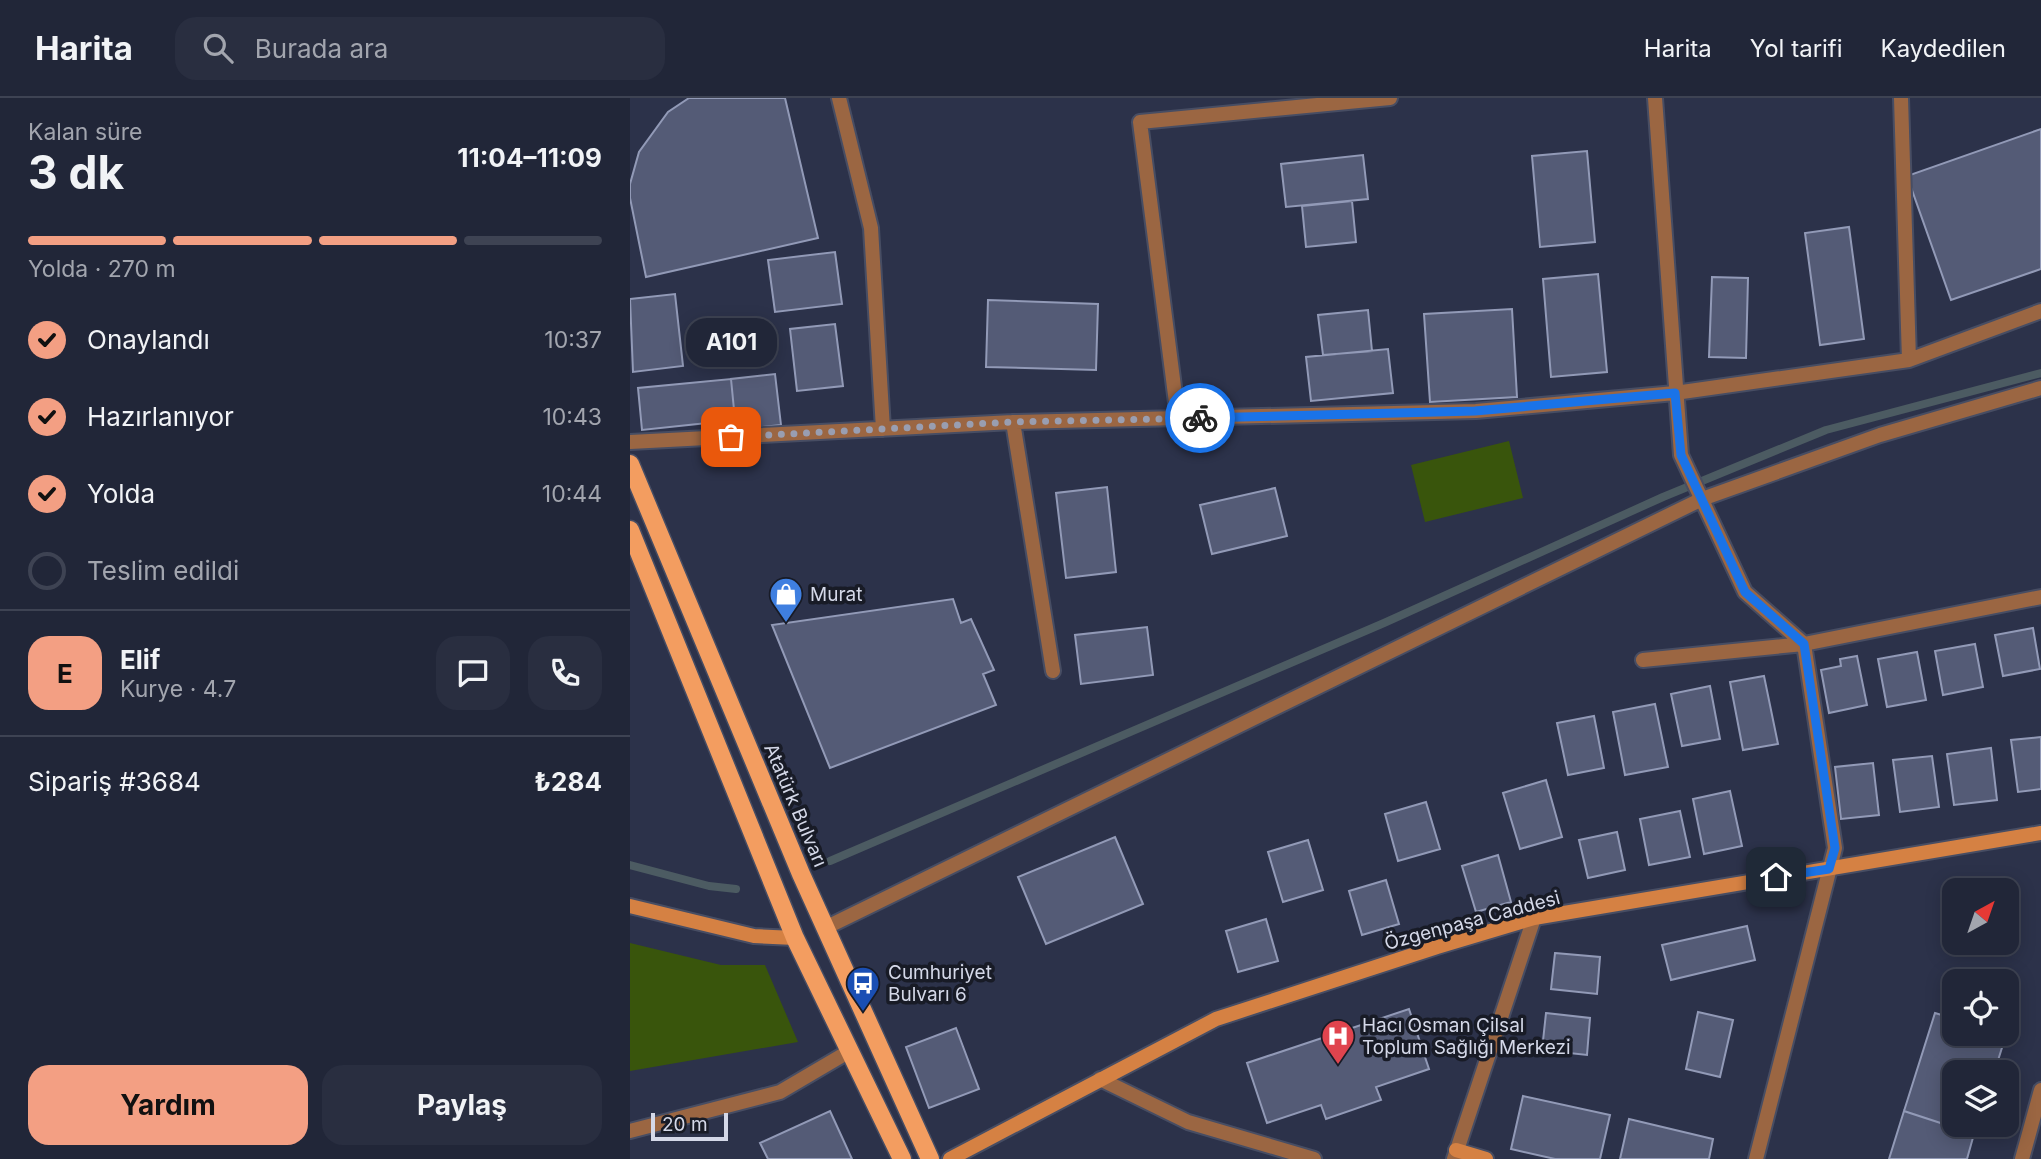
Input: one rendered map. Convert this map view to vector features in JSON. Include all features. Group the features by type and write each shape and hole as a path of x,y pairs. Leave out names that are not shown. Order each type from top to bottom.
{"main road":[{"name":"Atatürk Bulvarı","path":"630,464 801,874 930,1159"},
{"path":"630,530 795,938 901,1159"},
{"name":"Özgenpaşa Caddesi","path":"950,1159 1216,1019 1534,918 2041,833"},
{"path":"630,906 754,936 795,938"},
{"path":"1455,1155 1486,1159"}],"street":[{"path":"839,98 871,228 884,429"},
{"path":"1178,418 1140,122 1390,98"},
{"path":"1655,98 1681,455 1745,592 1804,644 1835,848 1756,1159"},
{"path":"1901,98 1909,360"},
{"path":"630,442 1013,422 1475,411 1675,393 1909,360 2041,310"},
{"path":"827,927 1702,499 1880,435 2041,388"},
{"path":"1013,422 1053,671"},
{"path":"1643,660 1804,644 2041,597"},
{"path":"1455,1155 1534,918"},
{"path":"630,1131 780,1092 848,1052"},
{"path":"1100,1079 1188,1122 1314,1159"},
{"path":"2022,1159 2041,1090"}],"green space":[{"path":"1509,441 1523,498 1425,522 1411,465"},
{"path":"630,943 721,965 765,965 798,1042 630,1071"}],"building":[{"path":"689,98 785,98 818,238 646,277 630,198 630,184 639,152 668,112"},
{"path":"2041,129 2041,269 1951,300 1907,176"},
{"path":"1587,151 1595,242 1540,247 1532,156"},
{"path":"1363,155 1368,199 1286,207 1281,164"},
{"path":"1352,201 1356,242 1306,247 1302,206"},
{"path":"1849,227 1864,339 1820,345 1805,233"},
{"path":"835,252 842,304 775,312 768,260"},
{"path":"1598,274 1607,372 1551,377 1543,279"},
{"path":"1712,277 1748,278 1746,358 1709,357"},
{"path":"675,294 683,366 633,372 630,299"},
{"path":"988,300 1098,304 1096,370 986,367"},
{"path":"1512,309 1517,397 1430,402 1424,314"},
{"path":"1368,310 1372,351 1323,355 1318,315"},
{"path":"835,324 843,386 797,391 790,329"},
{"path":"1388,349 1393,393 1311,401 1306,357"},
{"path":"775,374 781,425 736,430 731,379"},
{"path":"731,379 735,420 642,430 638,388"},
{"path":"1107,487 1116,572 1066,578 1056,493"},
{"path":"1275,488 1287,536 1212,554 1200,505"},
{"path":"953,599 961,623 971,619 994,670 983,674 996,705 830,768 772,625"},
{"path":"1147,627 1153,675 1081,684 1075,635"},
{"path":"2033,628 2040,669 2003,676 1995,635"},
{"path":"1975,644 1983,687 1943,695 1935,651"},
{"path":"1917,652 1926,700 1887,707 1878,659"},
{"path":"1857,656 1867,705 1829,713 1821,670 1841,666 1840,659"},
{"path":"1764,676 1778,744 1743,750 1730,682"},
{"path":"1710,686 1720,739 1682,746 1671,694"},
{"path":"1655,704 1668,767 1625,775 1613,712"},
{"path":"1594,716 1604,768 1568,775 1557,723"},
{"path":"2041,737 2041,789 2018,792 2011,740"},
{"path":"1991,748 1997,800 1954,805 1947,754"},
{"path":"1932,756 1939,807 1900,812 1893,760"},
{"path":"1873,763 1879,815 1841,819 1835,767"},
{"path":"1546,780 1562,837 1520,849 1503,793"},
{"path":"1730,791 1742,846 1704,854 1693,799"},
{"path":"1426,802 1440,849 1398,861 1385,814"},
{"path":"1680,811 1690,857 1649,865 1640,819"},
{"path":"1617,832 1625,870 1588,878 1579,840"},
{"path":"1115,837 1143,904 1046,944 1018,877"},
{"path":"1308,840 1323,890 1283,902 1268,852"},
{"path":"1498,855 1511,902 1476,912 1462,866"},
{"path":"1386,880 1399,924 1362,935 1349,891"},
{"path":"1266,919 1278,961 1238,972 1226,931"},
{"path":"1747,926 1755,960 1671,980 1662,945"},
{"path":"1555,953 1600,957 1597,994 1551,989"},
{"name":"Hacı Osman Çilsal Toplum Sağlığı Merkezi","path":"1409,1009 1429,1069 1376,1087 1381,1100 1326,1119 1321,1105 1267,1123 1247,1063"},
{"path":"1698,1012 1733,1020 1720,1077 1686,1069"},
{"path":"1546,1013 1590,1018 1587,1055 1542,1050"},
{"path":"1935,1013 1942,1015 1942,1046 2003,1046 1998,1060 1942,1060 1942,1123 1904,1111"},
{"path":"956,1028 979,1089 929,1108 906,1047"},
{"path":"1523,1096 1610,1115 1600,1159 1555,1159 1511,1149"},
{"path":"830,1111 852,1159 768,1159 760,1143"},
{"path":"1904,1111 1942,1123 1942,1137 1973,1137 1967,1159 1889,1159"},
{"path":"1629,1119 1713,1139 1709,1159 1620,1159"}],"waterway":[{"path":"830,861 1384,623 1663,497 1826,430 2041,373"},
{"path":"630,865 709,886 736,889"}],"way so far":[{"path":"731,437 1013,422 1200,418"}],"place":[{"name":"A101","path":"731,437"},
{"name":"Murat","path":"786,624"},
{"name":"Cumhuriyet Bulvarı 6","path":"863,1013"},
{"name":"Hacı Osman Çilsal Toplum Sağlığı Merkezi","path":"1338,1066"}],"route":[{"path":"1200,418 1475,411 1675,393 1681,455 1745,592 1804,644 1835,848 1829,869 1776,877"}]}
